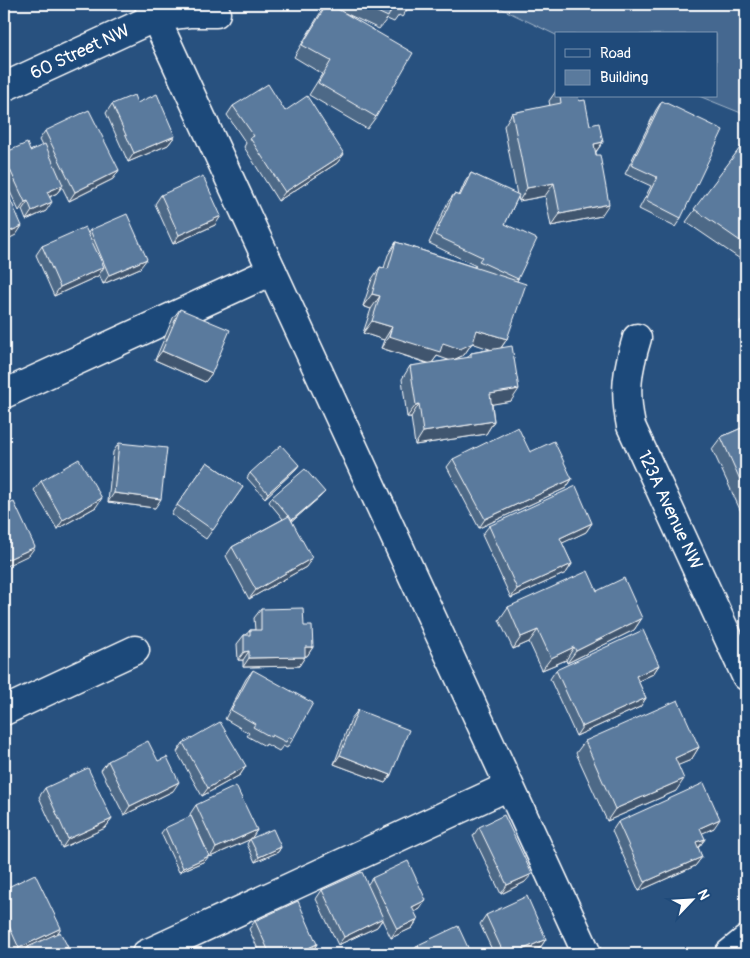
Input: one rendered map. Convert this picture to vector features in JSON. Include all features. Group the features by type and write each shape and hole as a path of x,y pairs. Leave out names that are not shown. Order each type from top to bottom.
{"street":[{"name":"60 Street NW","path":"4,87 153,11 216,13"},
{"path":"153,11 587,954"},
{"path":"4,394 272,270"},
{"name":"123A Avenue NW","path":"637,338 627,370 626,400 631,426 744,664"},
{"path":"4,711 135,650"},
{"path":"146,954 509,786"},
{"path":"729,954 746,940"}],"shaded area":[{"path":"492,4 746,4 746,115 704,98 718,98 718,32 555,32 555,35"}],"building":[{"path":"327,4 413,53 376,117 318,83 331,61 302,45"},
{"path":"360,4 406,4 403,10 393,6 388,17"},
{"path":"268,84 285,111 307,96 344,154 285,192 250,138 254,136 233,106"},
{"path":"157,94 175,136 134,153 112,104 134,95 137,103"},
{"path":"560,98 585,100 590,125 599,123 603,142 594,144 596,155 600,155 609,204 560,214 554,183 527,188 512,113 561,103"},
{"path":"662,101 723,130 681,218 646,200 657,177 631,165"},
{"path":"89,110 119,170 75,192 45,131"},
{"path":"746,140 746,245 694,209"},
{"path":"27,143 30,151 45,144 63,185 47,192 52,202 32,211 28,201 25,202 4,157 4,153"},
{"path":"471,173 519,195 505,224 537,239 518,279 479,261 482,257 435,235 454,194 460,196"},
{"path":"203,176 221,216 179,235 161,195"},
{"path":"4,185 22,226 4,234"},
{"path":"127,214 147,259 109,275 90,230"},
{"path":"85,227 104,267 60,287 42,246"},
{"path":"396,242 526,284 507,339 477,330 473,343 460,349 443,343 440,352 389,336 392,327 372,321 380,296 372,294 380,267 388,269"},
{"path":"180,309 230,330 212,373 162,351"},
{"path":"512,346 519,389 490,394 494,421 423,432 419,404 416,405 410,366 471,357 471,353"},
{"path":"746,426 746,493 721,437"},
{"path":"518,427 530,452 554,441 572,479 485,519 453,459"},
{"path":"119,443 167,448 161,499 114,493"},
{"path":"281,445 299,465 268,493 250,473"},
{"path":"79,459 102,498 63,520 41,481"},
{"path":"207,462 243,487 213,530 177,505"},
{"path":"305,469 325,492 292,520 272,497"},
{"path":"576,486 592,523 560,538 572,564 517,589 489,526"},
{"path":"14,502 35,547 4,561 4,506"},
{"path":"289,516 312,558 256,590 232,547"},
{"path":"588,571 597,591 624,578 642,618 576,651 574,647 551,658 538,630 521,637 508,607"},
{"path":"303,608 304,626 312,626 313,647 305,647 305,657 249,658 249,651 244,652 244,635 250,635 250,630 261,630 261,609"},
{"path":"643,630 659,665 636,676 646,698 582,727 556,670"},
{"path":"253,670 313,703 293,739 289,737 286,742 272,735 271,737 253,727 255,724 231,710"},
{"path":"678,700 699,747 675,758 684,779 615,809 585,741"},
{"path":"358,710 409,730 391,775 340,755"},
{"path":"220,722 246,766 208,788 183,743"},
{"path":"148,741 158,761 167,757 179,782 130,806 108,761"},
{"path":"88,768 112,819 68,839 45,788"},
{"path":"704,783 720,819 700,828 705,839 696,842 702,857 645,882 618,822"},
{"path":"236,786 257,830 216,848 196,805"},
{"path":"504,815 532,874 507,885 479,827"},
{"path":"191,816 209,856 183,868 165,828"},
{"path":"273,829 281,847 259,857 250,839"},
{"path":"408,861 426,900 412,907 418,919 397,929 372,878"},
{"path":"362,872 383,918 344,937 322,890"},
{"path":"35,874 61,928 19,948 4,915 4,889"},
{"path":"527,896 546,939 513,954 504,954 486,915"},
{"path":"298,901 317,944 295,954 270,954 255,921"},
{"path":"458,926 471,954 410,954 410,952 419,948 418,945"},
{"path":"60,932 68,947 52,954 31,954 28,947"},
{"path":"209,948 212,954 197,954"}]}
